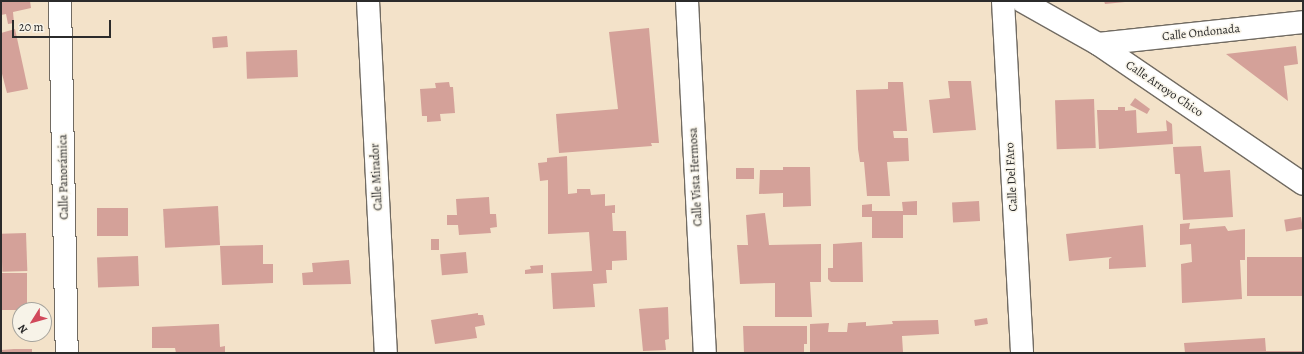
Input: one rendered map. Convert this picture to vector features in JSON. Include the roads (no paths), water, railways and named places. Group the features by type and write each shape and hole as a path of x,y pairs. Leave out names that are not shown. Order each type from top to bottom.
{"street":[{"name":"Calle Panorámica","path":"60,1 68,353"},
{"name":"Calle Mirador","path":"368,1 386,353"},
{"name":"Calle Vista Hermosa","path":"687,1 705,353"},
{"name":"Calle Del FAro","path":"1003,1 1022,353"},
{"name":"Calle Arroyo Chico","path":"1022,1 1098,44 1303,184"},
{"name":"Calle Ondonada","path":"1098,44 1303,22"}]}
